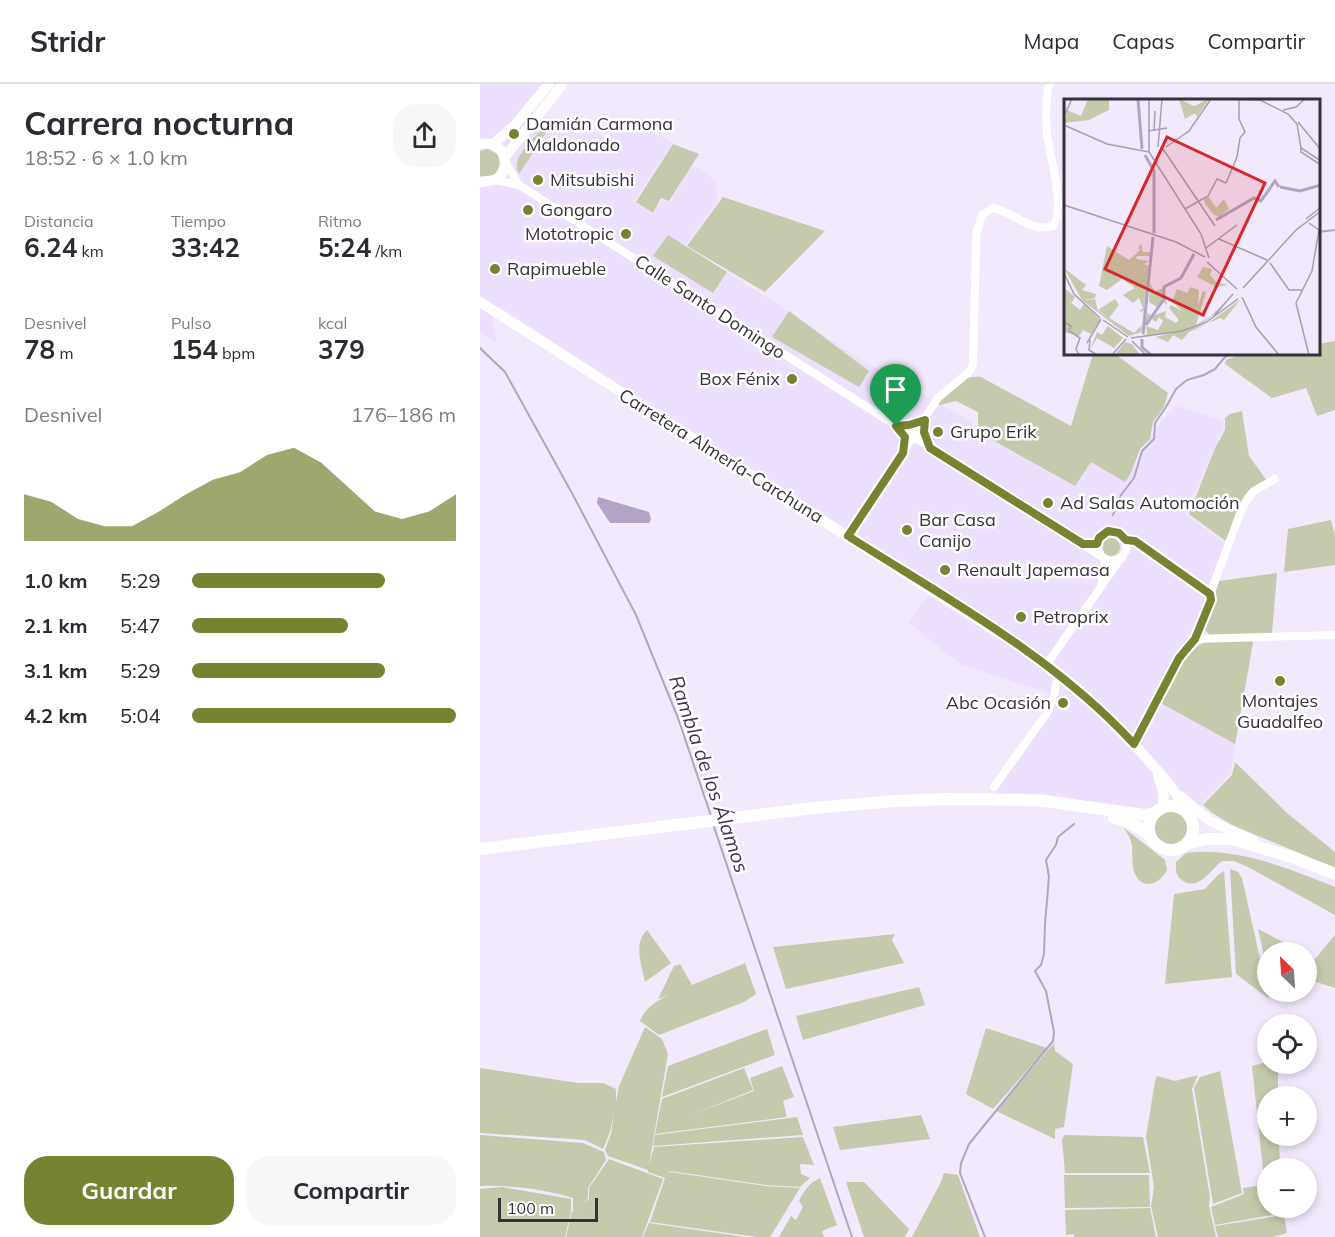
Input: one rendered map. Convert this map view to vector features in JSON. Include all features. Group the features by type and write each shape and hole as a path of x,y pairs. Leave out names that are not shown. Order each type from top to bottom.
{"highway":[{"path":"1003,800 1127,821 1149,834"},
{"path":"480,849 823,807 897,801 1037,800 1145,815 1175,806 1210,831 1335,873"},
{"path":"1158,810 1149,826 1149,834 1152,840 1163,849 1176,850 1186,844 1206,839 1232,839"},
{"path":"1186,844 1193,834 1190,816"}],"main road":[{"path":"493,144 520,120 549,84"},
{"path":"480,182 496,180 501,176 506,160 563,84"},
{"path":"480,144 493,144 498,147 506,160"},
{"name":"Carretera Almería-Carchuna","path":"480,302 1047,664 1115,723 1177,793"},
{"path":"1156,769 1164,795 1158,810"},
{"path":"1177,793 1190,816"},
{"path":"1177,793 1210,820 1244,837 1280,849 1292,857"}],"street":[{"path":"848,536 938,398 970,371 973,364 977,239 982,215 993,208 1000,209 1029,225 1038,227 1053,226 1056,221 1058,213 1056,190 1047,132 1049,84"},
{"name":"Calle Santo Domingo","path":"506,160 519,184"},
{"name":"Calle Santo Domingo","path":"496,180 519,184 1103,558"},
{"path":"896,426 925,420"},
{"path":"903,453 914,447 930,448 924,432 925,420"},
{"path":"896,426 905,437 903,453"},
{"path":"1134,744 1179,658 1195,639 1248,498 1254,491 1275,479"},
{"path":"1100,589 1103,558 1097,544 1099,538 1108,531 1119,533 1126,540 1135,541 1210,594"},
{"path":"1047,664 1122,558 1126,551 1126,540"},
{"path":"1083,544 1097,544"},
{"path":"1103,558 1111,561 1122,558"},
{"path":"1195,639 1335,635"},
{"path":"994,786 1047,713 1054,697 1058,673"}],"shaded area":[{"path":"480,84 549,84 533,111 608,137 616,122 645,130 673,142 634,201 652,214 662,200 670,203 692,165 716,181 717,202 685,246 855,356 956,413 1037,466 1075,486 1091,461 1125,482 1157,427 1176,406 1223,421 1222,431 1185,514 1230,547 1210,586 1196,645 1252,644 1231,773 1200,805 1145,814 997,794 999,776 1045,713 1052,694 960,664 909,623 934,587 500,307 492,318 497,343 480,332"},
{"path":"598,497 649,512 651,519 649,523 610,523 597,503"}],"green space":[{"path":"545,126 549,128 519,174 517,161 520,155"},
{"path":"673,144 699,154 669,201 661,198 653,213 636,202"},
{"path":"488,149 497,154 499,168 490,176 480,176 480,151"},
{"path":"723,197 825,231 765,292 687,246"},
{"path":"668,235 727,272 713,293 653,256"},
{"path":"789,311 869,371 859,387 772,337"},
{"path":"1335,341 1335,410 1317,416 1306,388 1272,398 1225,364 1226,360 1236,356 1320,356 1320,344"},
{"path":"1092,356 1118,356 1168,393 1164,407 1153,422 1150,439 1140,449 1125,482 1091,462 1075,486 978,432 978,412 956,401 937,404 962,381 981,377 1071,426"},
{"path":"1242,411 1249,456 1267,481 1250,489 1244,497 1227,542 1189,514 1215,448 1225,430 1225,418"},
{"path":"1331,520 1335,536 1335,565 1284,572 1288,529"},
{"path":"1111,538 1117,541 1120,547 1117,553 1111,556 1105,553 1102,547 1105,541"},
{"path":"1277,573 1272,634 1210,635 1204,629 1216,600 1219,581"},
{"path":"1251,640 1253,643 1235,744 1159,702 1178,668 1197,647 1205,642"},
{"path":"1235,762 1287,813 1335,852 1335,868 1232,825 1203,805 1232,775"},
{"path":"1171,811 1183,816 1188,828 1183,840 1171,845 1159,840 1154,828 1159,816"},
{"path":"1124,828 1165,860 1167,870 1156,882 1142,883 1135,874 1131,843"},
{"path":"1186,853 1249,857 1284,867 1335,887 1335,915 1234,861 1222,861 1199,882 1188,883 1178,876 1176,862"},
{"path":"1230,869 1238,872 1242,878 1257,945 1257,990 1236,974"},
{"path":"1224,871 1232,977 1165,984 1174,894 1205,889"},
{"path":"1258,929 1283,942 1261,942"},
{"path":"647,930 671,963 645,982 639,948 640,941"},
{"path":"895,934 892,940 904,963 786,989 773,947"},
{"path":"1335,935 1335,988 1317,982 1317,957"},
{"path":"745,963 756,994 744,1002 659,1035 640,1021 653,1004 672,994 658,999 674,966 680,964 692,985"},
{"path":"919,987 925,1005 803,1040 796,1016"},
{"path":"645,1027 662,1039 668,1054 649,1165 654,1147 803,1137 814,1165 800,1164 801,1174 810,1178 800,1187 766,1185 670,1171 666,1176 670,1172 766,1186 800,1188 770,1237 650,1222 665,1178 608,1156 605,1150 611,1134 614,1113 603,1149 585,1140 480,1133 480,1068 578,1083 603,1083 616,1089 616,1102 619,1086"},
{"path":"986,1028 1047,1048 993,1109 966,1094"},
{"path":"767,1029 775,1055 662,1097 668,1066"},
{"path":"1054,1043 1055,1051 1073,1064 1064,1127 1055,1129 1055,1139 996,1111"},
{"path":"1257,1065 1257,1074 1278,1074 1278,1086 1257,1086 1257,1113 1252,1066"},
{"path":"782,1066 794,1097 783,1101 787,1117 655,1134 662,1099 744,1068 753,1090 691,1115 754,1091 750,1078"},
{"path":"1220,1071 1242,1193 1213,1204 1194,1088 1200,1077"},
{"path":"1198,1075 1192,1089 1210,1197 1209,1206 1216,1237 1158,1237 1151,1206 1154,1187 1146,1137 1155,1081 1157,1076 1175,1081"},
{"path":"921,1115 930,1139 840,1150 833,1127"},
{"path":"797,1117 803,1135 653,1146 655,1135"},
{"path":"480,1135 583,1143 604,1152 606,1160 588,1188 588,1198 573,1211 573,1198 551,1192 504,1186 480,1186"},
{"path":"1065,1135 1143,1137 1150,1173 1065,1173 1062,1139"},
{"path":"1260,1146 1279,1146 1280,1158 1262,1158"},
{"path":"609,1159 663,1179 642,1237 566,1237 572,1212 589,1199 589,1188"},
{"path":"944,1173 958,1175 980,1237 912,1237"},
{"path":"1064,1175 1149,1175 1150,1207 1065,1208"},
{"path":"820,1178 837,1225 822,1231 824,1237 779,1237 791,1216 796,1220 803,1207 799,1201 805,1191"},
{"path":"846,1182 864,1182 909,1229 905,1237 864,1237"},
{"path":"1257,1186 1257,1218 1215,1225 1211,1207 1244,1194 1243,1188"},
{"path":"502,1187 571,1199 571,1212 565,1237 480,1237 480,1189"},
{"path":"1150,1208 1156,1237 1074,1237 1074,1234 1066,1235 1065,1210"},
{"path":"1265,1218 1284,1218 1287,1233 1273,1237 1218,1237 1215,1226"},
{"path":"649,1223 745,1237 643,1237"}],"waterway":[{"path":"1320,232 1335,230"},
{"name":"Rambla de los Álamos","path":"480,348 505,372 636,615 678,718 711,816"},
{"path":"1113,515 1121,495 1134,478 1142,451 1154,439 1155,423 1176,389 1187,380 1215,369 1227,356"},
{"name":"Rambla de los Álamos","path":"713,824 852,1237"},
{"path":"985,1237 960,1173 961,1163 969,1144 1053,1041 1054,1032 1046,991 1035,971 1041,965 1044,954 1049,877 1046,860 1056,845 1058,837 1074,824"}],"place":[{"name":"Damián Carmona Maldonado","path":"514,134"},
{"name":"Mitsubishi","path":"538,180"},
{"name":"Gongaro","path":"528,210"},
{"name":"Mototropic","path":"626,234"},
{"name":"Rapimueble","path":"495,269"},
{"name":"Box Fénix","path":"792,379"},
{"name":"Grupo Erik","path":"938,432"},
{"name":"Ad Salas Automoción","path":"1048,503"},
{"name":"Bar Casa Canijo","path":"907,530"},
{"name":"Renault Japemasa","path":"945,570"},
{"name":"Petroprix","path":"1021,617"},
{"name":"Montajes Guadalfeo","path":"1280,681"},
{"name":"Abc Ocasión","path":"1063,703"}],"route":[{"path":"925,420 924,432 930,448 1083,544 1097,544 1102,534 1115,531 1123,535 1126,540 1135,541 1210,594 1211,600 1195,639 1179,658 1134,744 1115,723 1047,664 848,536 903,453 905,437 896,426 925,420"}]}
